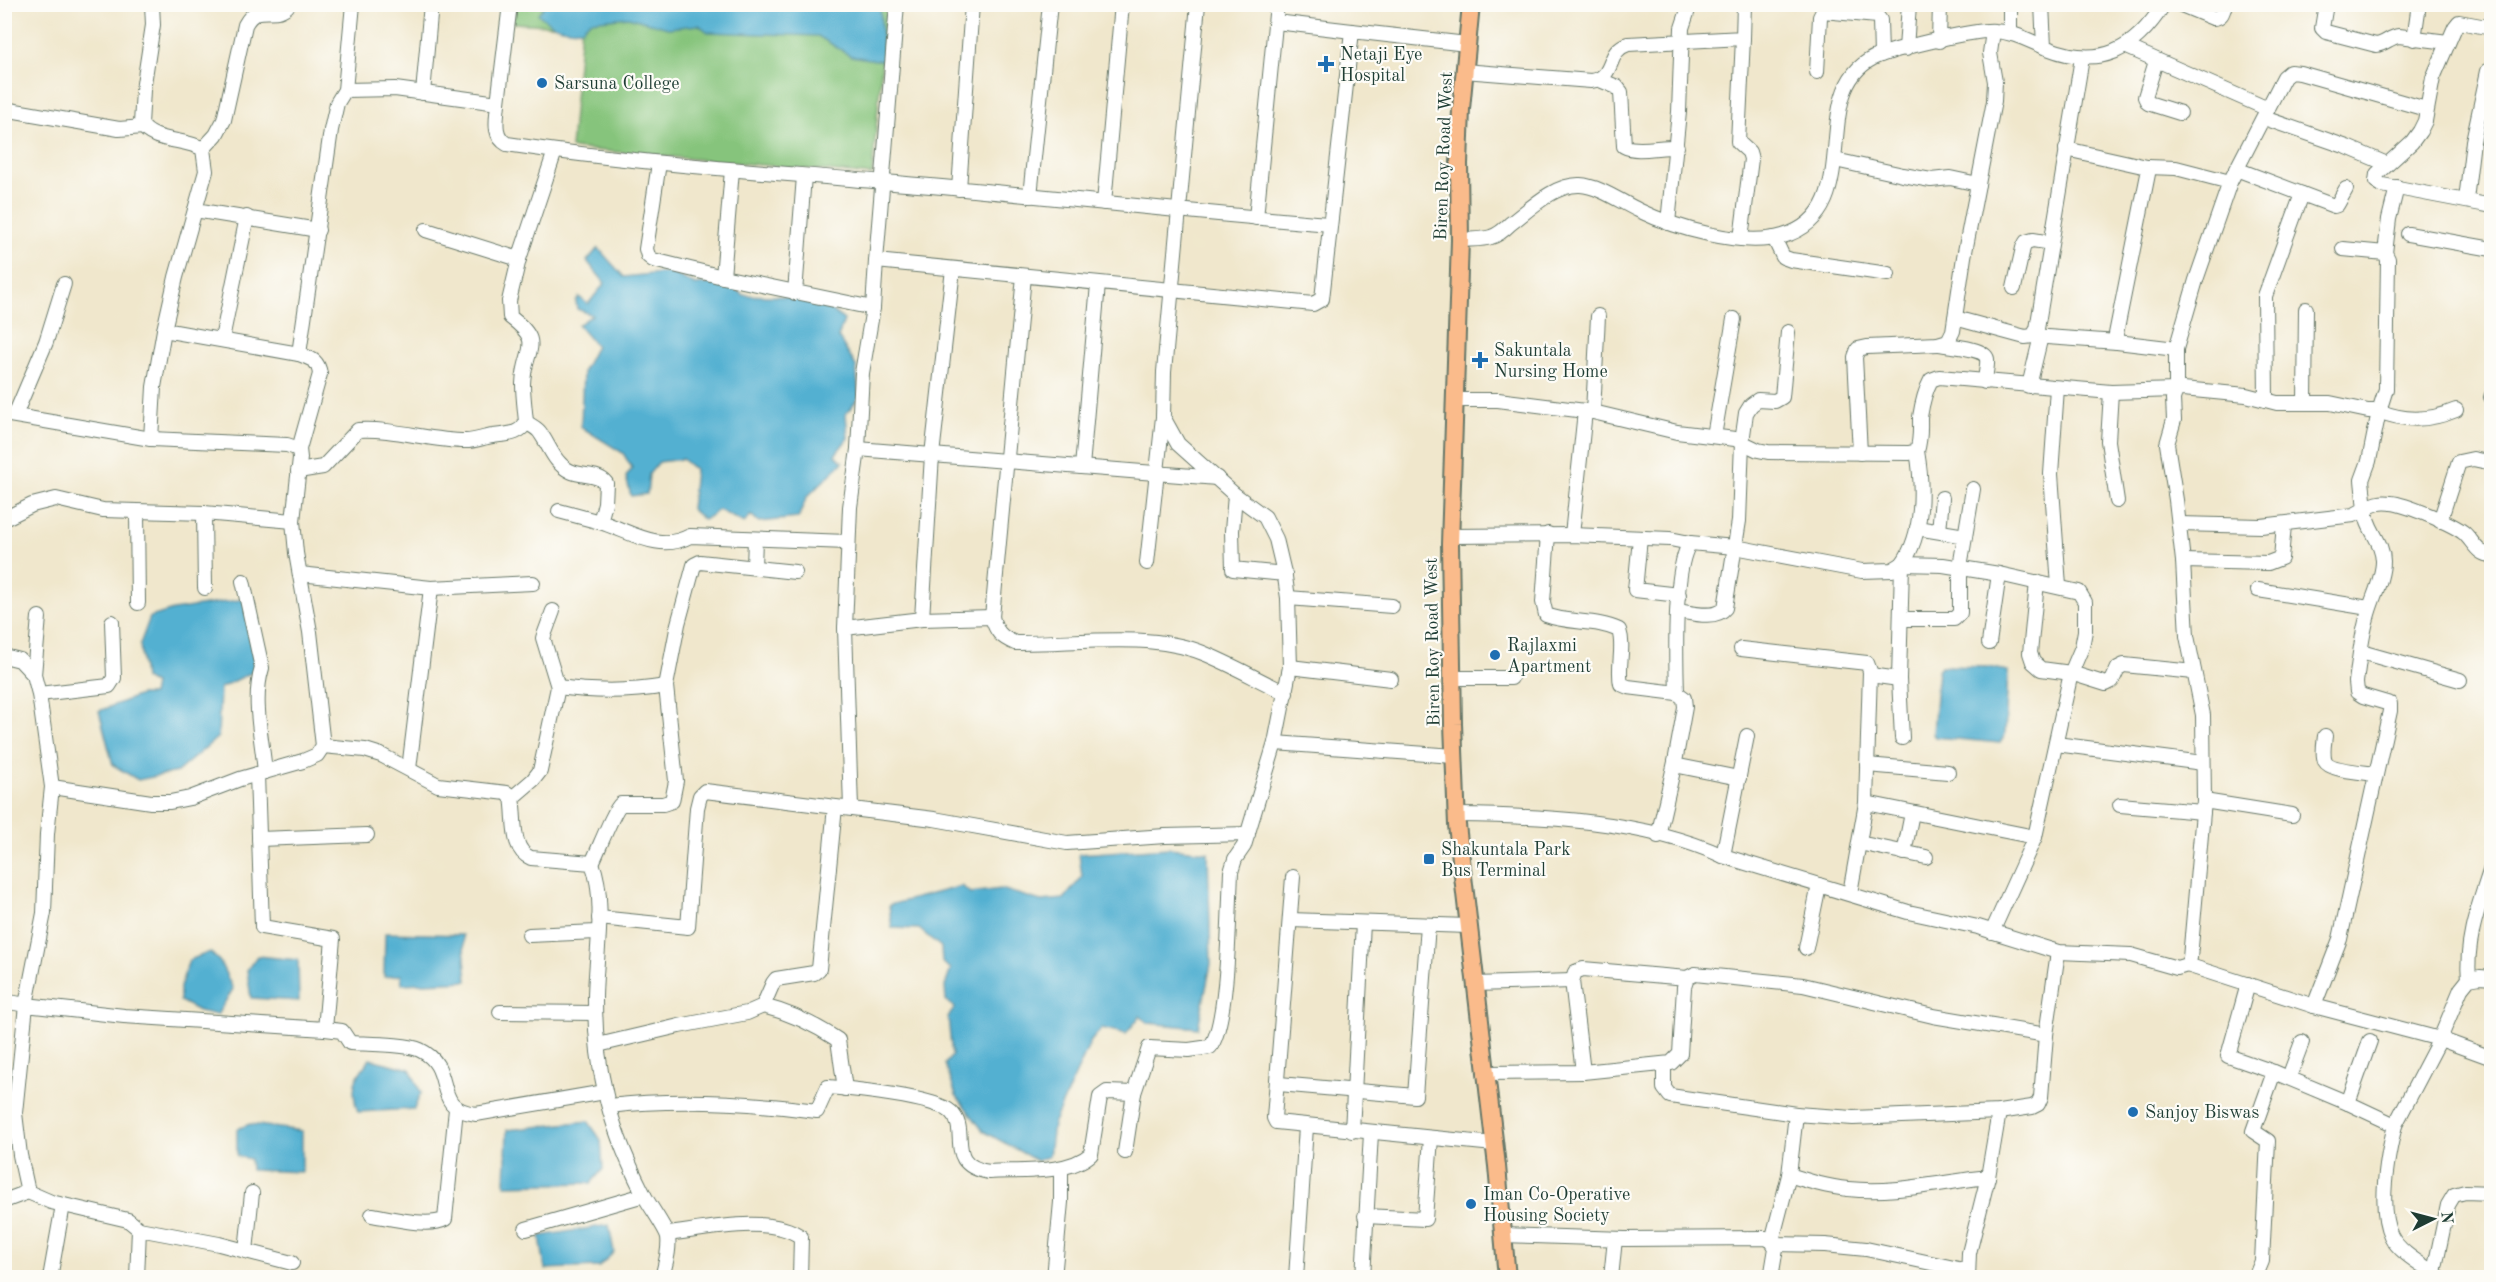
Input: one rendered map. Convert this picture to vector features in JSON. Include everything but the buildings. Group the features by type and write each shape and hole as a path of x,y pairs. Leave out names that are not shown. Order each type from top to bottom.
{"main road":[{"name":"Biren Roy Road West","path":"1471,4 1464,71 1459,164 1460,240 1450,536 1454,756 1456,815 1507,1278"}],"street":[{"path":"152,4 153,25 140,120 143,128 149,133 195,144 203,149"},
{"path":"203,149 216,135 224,120 245,24 250,15 258,11 281,11 290,4"},
{"path":"299,354 331,130 337,103 345,90 353,4"},
{"path":"423,93 431,4"},
{"path":"510,4 498,103 497,133 507,144 659,163 1330,224"},
{"path":"850,808 845,628 847,542 858,449 862,373 873,308 897,4"},
{"path":"959,189 972,4"},
{"path":"1030,196 1050,4"},
{"path":"1104,203 1122,4"},
{"path":"1146,563 1163,417 1164,372 1198,4"},
{"path":"1256,218 1277,4"},
{"path":"1668,223 1677,147 1682,28 1690,4"},
{"path":"1741,239 1751,159 1749,152 1738,142 1737,135 1740,115 1744,4"},
{"path":"1906,49 1909,4"},
{"path":"1939,41 1940,4"},
{"path":"2010,4 2010,33"},
{"path":"2042,4 2044,47"},
{"path":"1460,240 1491,237 1561,189 1580,185 1594,189 1668,223 1741,239 1774,238 1804,226 1819,209 1829,188 1835,159 1838,114 1844,89 1853,72 1865,63 1881,55 1993,31 2010,33 2044,47 2082,58 2095,57 2127,47 2149,26 2164,4"},
{"path":"2179,4 2218,18 2225,4"},
{"path":"2326,4 2321,22 2326,32 2376,45 2392,37 2448,42"},
{"path":"2414,39 2419,4"},
{"path":"1817,72 1820,17 1823,10 1877,16 1880,20 1881,55"},
{"path":"1276,22 1467,44"},
{"path":"2492,28 2459,22 2433,78 2424,121 2412,142 2377,174 2376,181 2382,185 2492,206"},
{"path":"876,261 1098,284 1318,303 1322,299 1352,31"},
{"path":"1938,344 1948,341 1953,331 1995,90 1990,60 1993,31"},
{"path":"1600,80 1606,75 1615,52 1620,46 1743,38"},
{"path":"2127,47 2266,113 2387,164"},
{"path":"2029,386 2082,58"},
{"path":"2156,61 2145,98 2148,103 2180,113"},
{"path":"1464,71 1600,80 1617,87 1621,92 1624,146 1639,149 1677,147"},
{"path":"2466,200 2474,133 2488,71"},
{"path":"2187,965 2190,958 2203,807 2203,715 2184,616 2183,561 2167,444 2174,420 2176,349 2196,280 2233,175 2284,77 2290,72 2324,79 2426,109"},
{"path":"345,90 394,89 498,103"},
{"path":"4,109 119,129 143,128"},
{"path":"151,439 154,387 164,330 206,171 203,149"},
{"path":"2066,150 2147,167 2233,175 2302,194 2335,206 2346,189"},
{"path":"298,471 322,467 358,430 380,429 469,441 521,430 526,422 523,382 531,344 527,330 510,317 509,302 519,259 555,151"},
{"path":"1835,159 1931,180 1950,178 1978,184"},
{"path":"659,163 646,249 648,256 653,260 795,293 873,308"},
{"path":"2117,342 2116,334 2148,174 2147,167"},
{"path":"723,277 732,170"},
{"path":"795,293 804,176"},
{"path":"2314,1005 2340,939 2390,711 2390,704 2357,692 2356,682 2369,608 2382,573 2381,547 2369,527 2362,480 2369,461 2386,389 2388,259 2385,253 2389,219 2397,187"},
{"path":"2266,400 2265,296 2302,194"},
{"path":"195,210 318,230"},
{"path":"222,339 248,217"},
{"path":"426,230 519,259"},
{"path":"2408,234 2492,249"},
{"path":"1774,238 1783,257 1791,260 1888,274"},
{"path":"2014,288 2026,242 2033,240 2051,243"},
{"path":"2343,249 2385,253"},
{"path":"922,619 932,455 953,269"},
{"path":"1024,276 992,617 995,630 1003,638 1015,643 1129,640 1174,645 1202,652 1286,693"},
{"path":"64,284 46,342 10,414 151,439 287,445 299,449"},
{"path":"1082,468 1098,284"},
{"path":"2305,402 2306,309"},
{"path":"1572,534 1589,412 1598,316"},
{"path":"1955,318 2025,337 2117,342 2176,349"},
{"path":"1714,436 1734,319"},
{"path":"52,787 151,802 170,802 190,798 261,773 313,758 323,746 310,632 293,521 299,449 320,374 319,364 299,354 164,330"},
{"path":"1677,611 1715,615 1721,613 1725,608 1740,506 1742,442 1746,413 1750,405 1758,400 1775,400 1782,397 1788,332"},
{"path":"1860,453 1855,357 1858,349 1867,346 1938,344 1978,351 1987,358 1985,382"},
{"path":"1450,536 1572,534 1678,540 1735,547 1862,571 1892,570 1902,564 1912,551 1917,528 1920,476 1917,451 1920,442 1920,416 1931,380 1939,377 2111,392 2183,389 2246,395 2277,403 2330,403 2379,411 2404,419 2430,418 2456,410"},
{"path":"2057,388 2051,466 2059,586"},
{"path":"2111,392 2108,441 2117,501"},
{"path":"1456,400 1498,400 1589,412 1677,432 1742,442 1768,452 1909,453 1917,451"},
{"path":"1125,1152 1134,1093 1149,1048 1190,1050 1210,1047 1216,1040 1223,1010 1231,872 1248,834 1275,743 1290,667 1288,598 1284,574 1276,539 1265,517 1235,495 1178,444 1163,417"},
{"path":"526,422 540,432 548,449 571,472 602,478 606,483 605,503 600,522"},
{"path":"858,449 1218,478"},
{"path":"2440,521 2459,462 2473,459 2492,463"},
{"path":"1901,619 1954,620 1958,617 1960,613 1960,567 1973,489"},
{"path":"1235,495 1232,531 1233,569 1284,574"},
{"path":"1939,531 1942,498"},
{"path":"4,519 32,504 56,499 94,509 204,513 293,521"},
{"path":"2179,524 2284,525 2354,515 2376,503 2391,502 2440,521 2463,533 2479,551 2485,555 2492,555"},
{"path":"559,511 665,544 681,541 690,536 847,542"},
{"path":"137,512 138,603"},
{"path":"204,513 206,588"},
{"path":"2183,561 2268,563 2281,558 2284,525"},
{"path":"1917,528 1965,536"},
{"path":"1548,534 1543,602 1546,615 1557,619 1610,626 1619,630 1622,641 1619,675 1621,684 1628,687 1677,693 1684,698 1685,707 1675,762 1658,836"},
{"path":"1640,538 1635,590 1679,595"},
{"path":"754,567 755,539"},
{"path":"1677,693 1675,643 1677,611 1685,550 1689,543"},
{"path":"662,1278 669,1251 668,1234 644,1195 623,1149 605,1092 595,1013 598,889 592,863 605,838 616,808 621,804 663,804 672,801 676,782 666,686 678,624 694,564 700,562 795,572"},
{"path":"1902,564 1926,563 1960,567 2059,586 2079,592 2085,602 2085,631 2082,647 2071,673 2035,837 1992,932"},
{"path":"1902,564 1899,679 1902,738"},
{"path":"300,574 431,588 533,583"},
{"path":"1989,643 2000,574"},
{"path":"243,581 262,668 258,681 262,927 333,939 325,1029"},
{"path":"2037,582 2030,653 2033,662 2041,669 2071,673 2106,684 2112,681 2118,668 2124,665 2194,672"},
{"path":"409,769 431,588"},
{"path":"2258,590 2369,608"},
{"path":"1288,598 1392,606"},
{"path":"512,798 540,771 558,687 543,638 553,611"},
{"path":"28,1192 20,1155 15,1113 26,1005 44,913 47,834 52,787 39,694 34,675 39,617"},
{"path":"845,628 922,619 992,617"},
{"path":"39,694 109,686 114,678 112,622"},
{"path":"1741,649 1867,663 1870,675 1866,803 1850,893"},
{"path":"2361,652 2460,680"},
{"path":"4,656 20,660 34,675"},
{"path":"1290,667 1391,679"},
{"path":"1870,675 1899,679"},
{"path":"1453,678 1511,678"},
{"path":"558,687 582,690 640,690 666,686"},
{"path":"1723,856 1747,736"},
{"path":"2325,736 2323,758 2326,764 2335,768 2376,774"},
{"path":"1275,743 1454,756"},
{"path":"2056,744 2203,763"},
{"path":"323,746 365,750 409,769 438,785 501,792 512,798"},
{"path":"1675,762 1679,766 1739,778"},
{"path":"1867,765 1948,772"},
{"path":"529,935 598,925 688,927 697,808 700,796 705,791 934,819 1067,843 1165,836 1248,834"},
{"path":"512,798 517,846 522,855 531,858 592,863"},
{"path":"1866,803 2035,837"},
{"path":"2120,805 2203,807 2292,815"},
{"path":"763,1006 772,982 777,979 814,973 819,969 835,807"},
{"path":"1904,853 1912,813"},
{"path":"1456,815 1533,817 1620,827 1694,842 1723,856 1908,912 1992,932 2058,952 2131,955 2177,968 2187,965 2314,1005 2440,1039 2492,1058"},
{"path":"259,839 366,835"},
{"path":"1859,843 1926,857"},
{"path":"2469,979 2467,964 2469,940 2492,865"},
{"path":"1293,877 1279,1084 1274,1118 1276,1122 1306,1127 1494,1144"},
{"path":"1806,948 1819,885"},
{"path":"1290,920 1468,926"},
{"path":"1352,1131 1363,923"},
{"path":"1279,1084 1415,1096 1428,925"},
{"path":"1664,1065 1664,1088 1670,1096 1796,1114 1853,1118 1999,1112 2032,1107 2038,1104 2041,1097 2046,1035 2058,952"},
{"path":"1583,1072 1572,981 1575,972 1583,969 1687,978 1705,973 1803,985 1933,1016 2046,1035"},
{"path":"1485,1073 1583,1072 1664,1065 1677,1060 1680,1054 1687,978"},
{"path":"2492,978 2469,979 2461,989 2440,1039 2395,1125 2385,1198 2391,1235 2399,1246 2437,1275 2448,1205 2454,1195 2465,1192 2492,1193"},
{"path":"1475,984 1572,981"},
{"path":"2248,984 2228,1056 2289,1077 2395,1125"},
{"path":"4,1001 124,1016 325,1029 342,1031 350,1043 418,1048 430,1056 441,1071 447,1096 452,1106 462,1113 476,1114 605,1092"},
{"path":"598,1045 747,1013 763,1006 787,1012 815,1025 838,1040 844,1089"},
{"path":"500,1012 595,1013"},
{"path":"2348,1103 2370,1041"},
{"path":"2289,1077 2302,1042"},
{"path":"2255,1278 2262,1261 2268,1141 2253,1131 2274,1072"},
{"path":"609,1106 661,1102 725,1102 817,1111 828,1087 934,1103 950,1111 956,1119 961,1153 968,1164 977,1170 989,1172 1061,1169 1087,1158 1091,1154 1102,1094 1107,1092 1134,1093"},
{"path":"372,1215 423,1222 445,1219 456,1109"},
{"path":"1503,1235 1615,1239 1757,1237 1773,1243 1866,1249 1968,1274 1969,1253 1988,1177 1999,1112"},
{"path":"1772,1278 1775,1256 1773,1243 1789,1175 1796,1114"},
{"path":"1296,1278 1306,1127"},
{"path":"1363,1278 1371,1133"},
{"path":"1365,1216 1425,1219 1431,1138 1435,1138"},
{"path":"1054,1278 1061,1202 1061,1169"},
{"path":"1789,1175 1808,1182 1848,1189 1914,1187 1988,1177"},
{"path":"4,1201 28,1192 63,1205 128,1220 139,1229 292,1263"},
{"path":"246,1251 252,1193"},
{"path":"526,1229 644,1195"},
{"path":"50,1278 63,1205"},
{"path":"668,1234 745,1225 781,1227 801,1237 800,1278"},
{"path":"137,1278 139,1229"},
{"path":"1611,1278 1615,1239"}],"green space":[{"path":"515,4 887,5 872,175 571,148 581,27 513,23"}],"water":[{"path":"546,4 880,5 883,61 851,56 818,36 708,32 699,25 668,28 628,17 590,21 582,29 564,29 538,14"},
{"path":"598,248 624,277 670,272 695,285 726,282 743,295 798,297 831,310 844,320 838,337 856,366 859,397 846,414 848,438 835,455 843,462 807,497 798,518 759,522 751,515 744,523 719,510 704,520 691,509 695,470 682,459 659,462 649,474 647,494 631,496 626,477 632,468 623,453 581,427 583,371 596,346 578,325 592,315 577,309 576,301 579,297 588,304 605,283 587,261"},
{"path":"244,599 257,670 220,688 218,737 177,772 138,780 113,765 99,711 140,695 152,695 154,684 144,679 140,644 150,617 173,610"},
{"path":"1941,666 1988,667 2008,671 2005,735 2000,743 1935,737 1933,734 1938,670"},
{"path":"1169,848 1208,852 1211,964 1198,1028 1148,1023 1140,1016 1126,1034 1102,1028 1091,1041 1053,1124 1049,1156 1037,1161 983,1131 956,1095 945,1064 952,1056 948,1017 955,1008 946,1001 945,986 951,969 942,962 941,947 919,929 892,928 889,905 962,886 970,893 1001,889 1041,901 1064,899 1082,877 1079,854"},
{"path":"385,933 463,935 467,981 402,984 401,975 384,977"},
{"path":"210,952 220,962 233,989 217,1015 199,1011 180,1001 180,987 189,960"},
{"path":"257,956 298,960 299,1001 251,998 247,970"},
{"path":"370,1059 410,1069 421,1093 414,1109 358,1112 354,1096 355,1084 360,1072"},
{"path":"588,1121 601,1140 603,1169 591,1183 505,1185 507,1130"},
{"path":"250,1124 302,1131 302,1172 251,1170 250,1159 237,1156 237,1129"},
{"path":"609,1225 614,1252 599,1267 545,1269 540,1236"}],"place":[{"name":"Netaji Eye Hospital","path":"1326,64"},
{"name":"Sarsuna College","path":"542,83"},
{"name":"Sakuntala Nursing Home","path":"1480,360"},
{"name":"Rajlaxmi Apartment","path":"1495,655"},
{"name":"Shakuntala Park Bus Terminal","path":"1429,859"},
{"name":"Sanjoy Biswas","path":"2133,1112"},
{"name":"Iman Co-Operative Housing Society","path":"1471,1204"}]}
